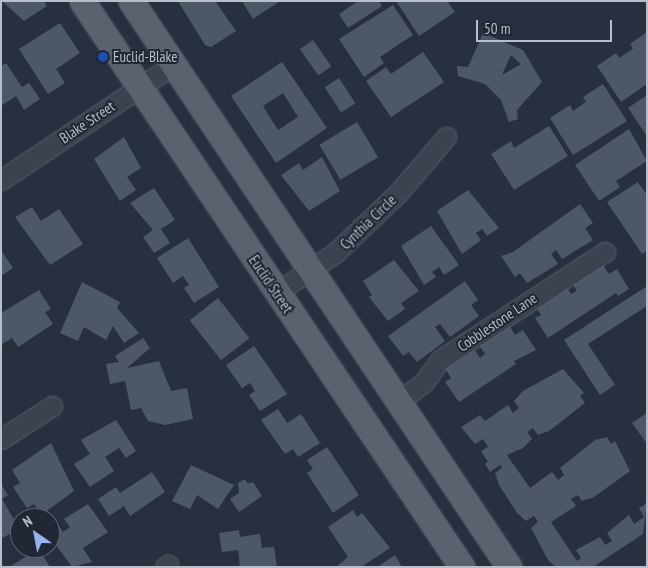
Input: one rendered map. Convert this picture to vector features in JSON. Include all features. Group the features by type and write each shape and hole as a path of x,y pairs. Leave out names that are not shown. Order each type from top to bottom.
{"main road":[{"name":"Euclid Street","path":"82,1 462,567"},
{"path":"131,1 509,567"}],"street":[{"name":"Blake Street","path":"1,180 174,64"},
{"name":"Cynthia Circle","path":"277,292 335,254 398,193 446,137"},
{"name":"Cobblestone Lane","path":"399,401 424,382 441,359 605,252"},
{"path":"1,439 52,406"}],"building":[{"path":"2,1 44,1 47,6 24,21"},
{"path":"178,1 215,1 236,31 211,47 205,45"},
{"path":"242,1 280,1 253,19"},
{"path":"358,1 379,1 382,6 348,28 339,14"},
{"path":"396,1 447,1 455,12 419,36"},
{"path":"393,5 413,35 380,57 384,63 364,77 339,39"},
{"path":"60,23 80,53 56,69 65,83 48,94 19,49"},
{"path":"647,32 647,84 621,102 597,66 616,53 619,58 633,49 630,44"},
{"path":"483,33 523,50 542,82 517,110 518,119 509,122 501,100 485,84 458,76 457,66 468,67","holes":["511,55 521,64 502,75"]},
{"path":"313,40 331,66 318,75 300,49"},
{"path":"423,52 444,82 391,117 366,81 386,67 391,74"},
{"path":"282,62 327,128 276,163 231,96","holes":["283,93 298,117 278,130 263,106"]},
{"path":"6,63 22,87 29,83 40,99 24,110 16,96 1,106 1,66"},
{"path":"339,78 355,103 341,112 325,87"},
{"path":"603,84 627,121 573,155 550,118 570,105 573,111 586,102 583,97"},
{"path":"647,95 647,136 628,108"},
{"path":"357,122 378,157 340,180 319,145"},
{"path":"549,126 568,156 514,190 491,154 511,141 514,148"},
{"path":"629,129 647,161 616,181 620,187 599,201 575,165"},
{"path":"124,137 141,168 127,177 136,190 120,201 94,159"},
{"path":"322,157 340,191 309,211 281,175 299,163 303,170"},
{"path":"638,182 647,195 647,251 642,254 607,202"},
{"path":"154,188 175,220 161,229 170,243 154,253 143,237 153,230 130,203"},
{"path":"468,190 499,228 487,236 482,229 476,233 481,240 462,254 437,211"},
{"path":"580,204 593,223 585,228 593,240 562,259 556,250 551,254 558,264 527,283 520,273 515,277 501,256 513,252"},
{"path":"32,207 41,221 59,209 83,244 50,265 15,217"},
{"path":"431,226 459,265 444,275 439,267 432,272 436,277 424,285 401,246"},
{"path":"188,238 219,287 194,303 184,288 189,285 183,276 173,283 157,258"},
{"path":"1,250 13,268 1,276"},
{"path":"394,260 419,291 401,303 405,309 388,321 369,297 372,295 363,281"},
{"path":"601,262 609,274 617,269 629,289 618,296 616,293 548,338 535,318 541,315 534,303 564,283 571,294 577,291 570,280"},
{"path":"465,281 478,300 471,305 479,316 450,337 440,324 435,327 445,341 417,362 409,352 403,356 388,336"},
{"path":"82,282 120,302 117,308 139,333 124,343 113,326 106,340 84,327 78,341 60,333"},
{"path":"647,286 647,306 588,344 615,385 600,395 564,340"},
{"path":"39,290 51,309 45,312 53,324 18,347 12,338 1,345 1,313"},
{"path":"218,298 249,338 221,360 190,320"},
{"path":"509,325 515,335 523,330 536,350 514,361 516,364 459,402 445,382 451,378 444,367 473,347 480,358 485,354 478,343"},
{"path":"143,338 150,348 127,368 159,361 171,391 187,388 193,419 165,425 148,421 141,408 131,410 125,381 110,384 106,364 119,362 115,356"},
{"path":"254,346 287,394 260,411 249,395 255,391 250,383 242,388 226,365"},
{"path":"563,369 584,393 580,396 585,403 549,431 538,435 533,428 527,432 532,439 523,448 507,455 530,488 552,472 558,480 564,475 560,468 595,440 607,437 611,444 615,441 630,471 594,497 582,501 578,495 571,499 576,506 551,522 577,561 581,558 576,550 600,537 605,545 612,541 607,533 629,515 634,524 644,517 639,508 647,503 643,534 593,567 556,567 548,560 531,528 538,522 534,516 526,521 517,513 499,485 495,473 502,468 500,465 490,472 485,464 488,462 481,451 488,447 483,439 475,444 461,427 480,415 485,421 508,405 513,413 519,408 514,401 523,391"},
{"path":"278,409 287,423 301,414 320,443 298,457 293,449 285,454 261,420"},
{"path":"647,413 647,444 632,423"},
{"path":"116,420 136,451 126,458 119,448 105,457 114,471 90,487 74,464 90,454 81,440"},
{"path":"51,443 74,491 51,508 37,508 34,504 27,508 13,487 20,483 12,470"},
{"path":"327,447 359,495 333,513 307,473 313,469 307,460"},
{"path":"191,465 234,485 218,509 197,495 190,509 172,501"},
{"path":"152,472 165,492 130,516 124,506 109,516 98,499 116,487 120,493"},
{"path":"245,479 248,484 253,482 262,496 239,512 230,499 239,493 238,483"},
{"path":"1,484 8,495 2,499 10,513 10,534 1,539"},
{"path":"88,504 108,532 83,548 92,562 72,567 60,551 60,528 63,532 70,527 64,519"},
{"path":"353,510 357,517 362,513 390,548 361,567 336,567 348,557 328,527"},
{"path":"239,530 240,537 260,534 262,548 274,547 277,567 240,567 238,550 222,552 219,533"},
{"path":"395,555 402,567 377,567"},
{"path":"24,558 44,558 50,567 9,567"}],"place":[{"name":"Euclid-Blake","path":"103,57"}]}
